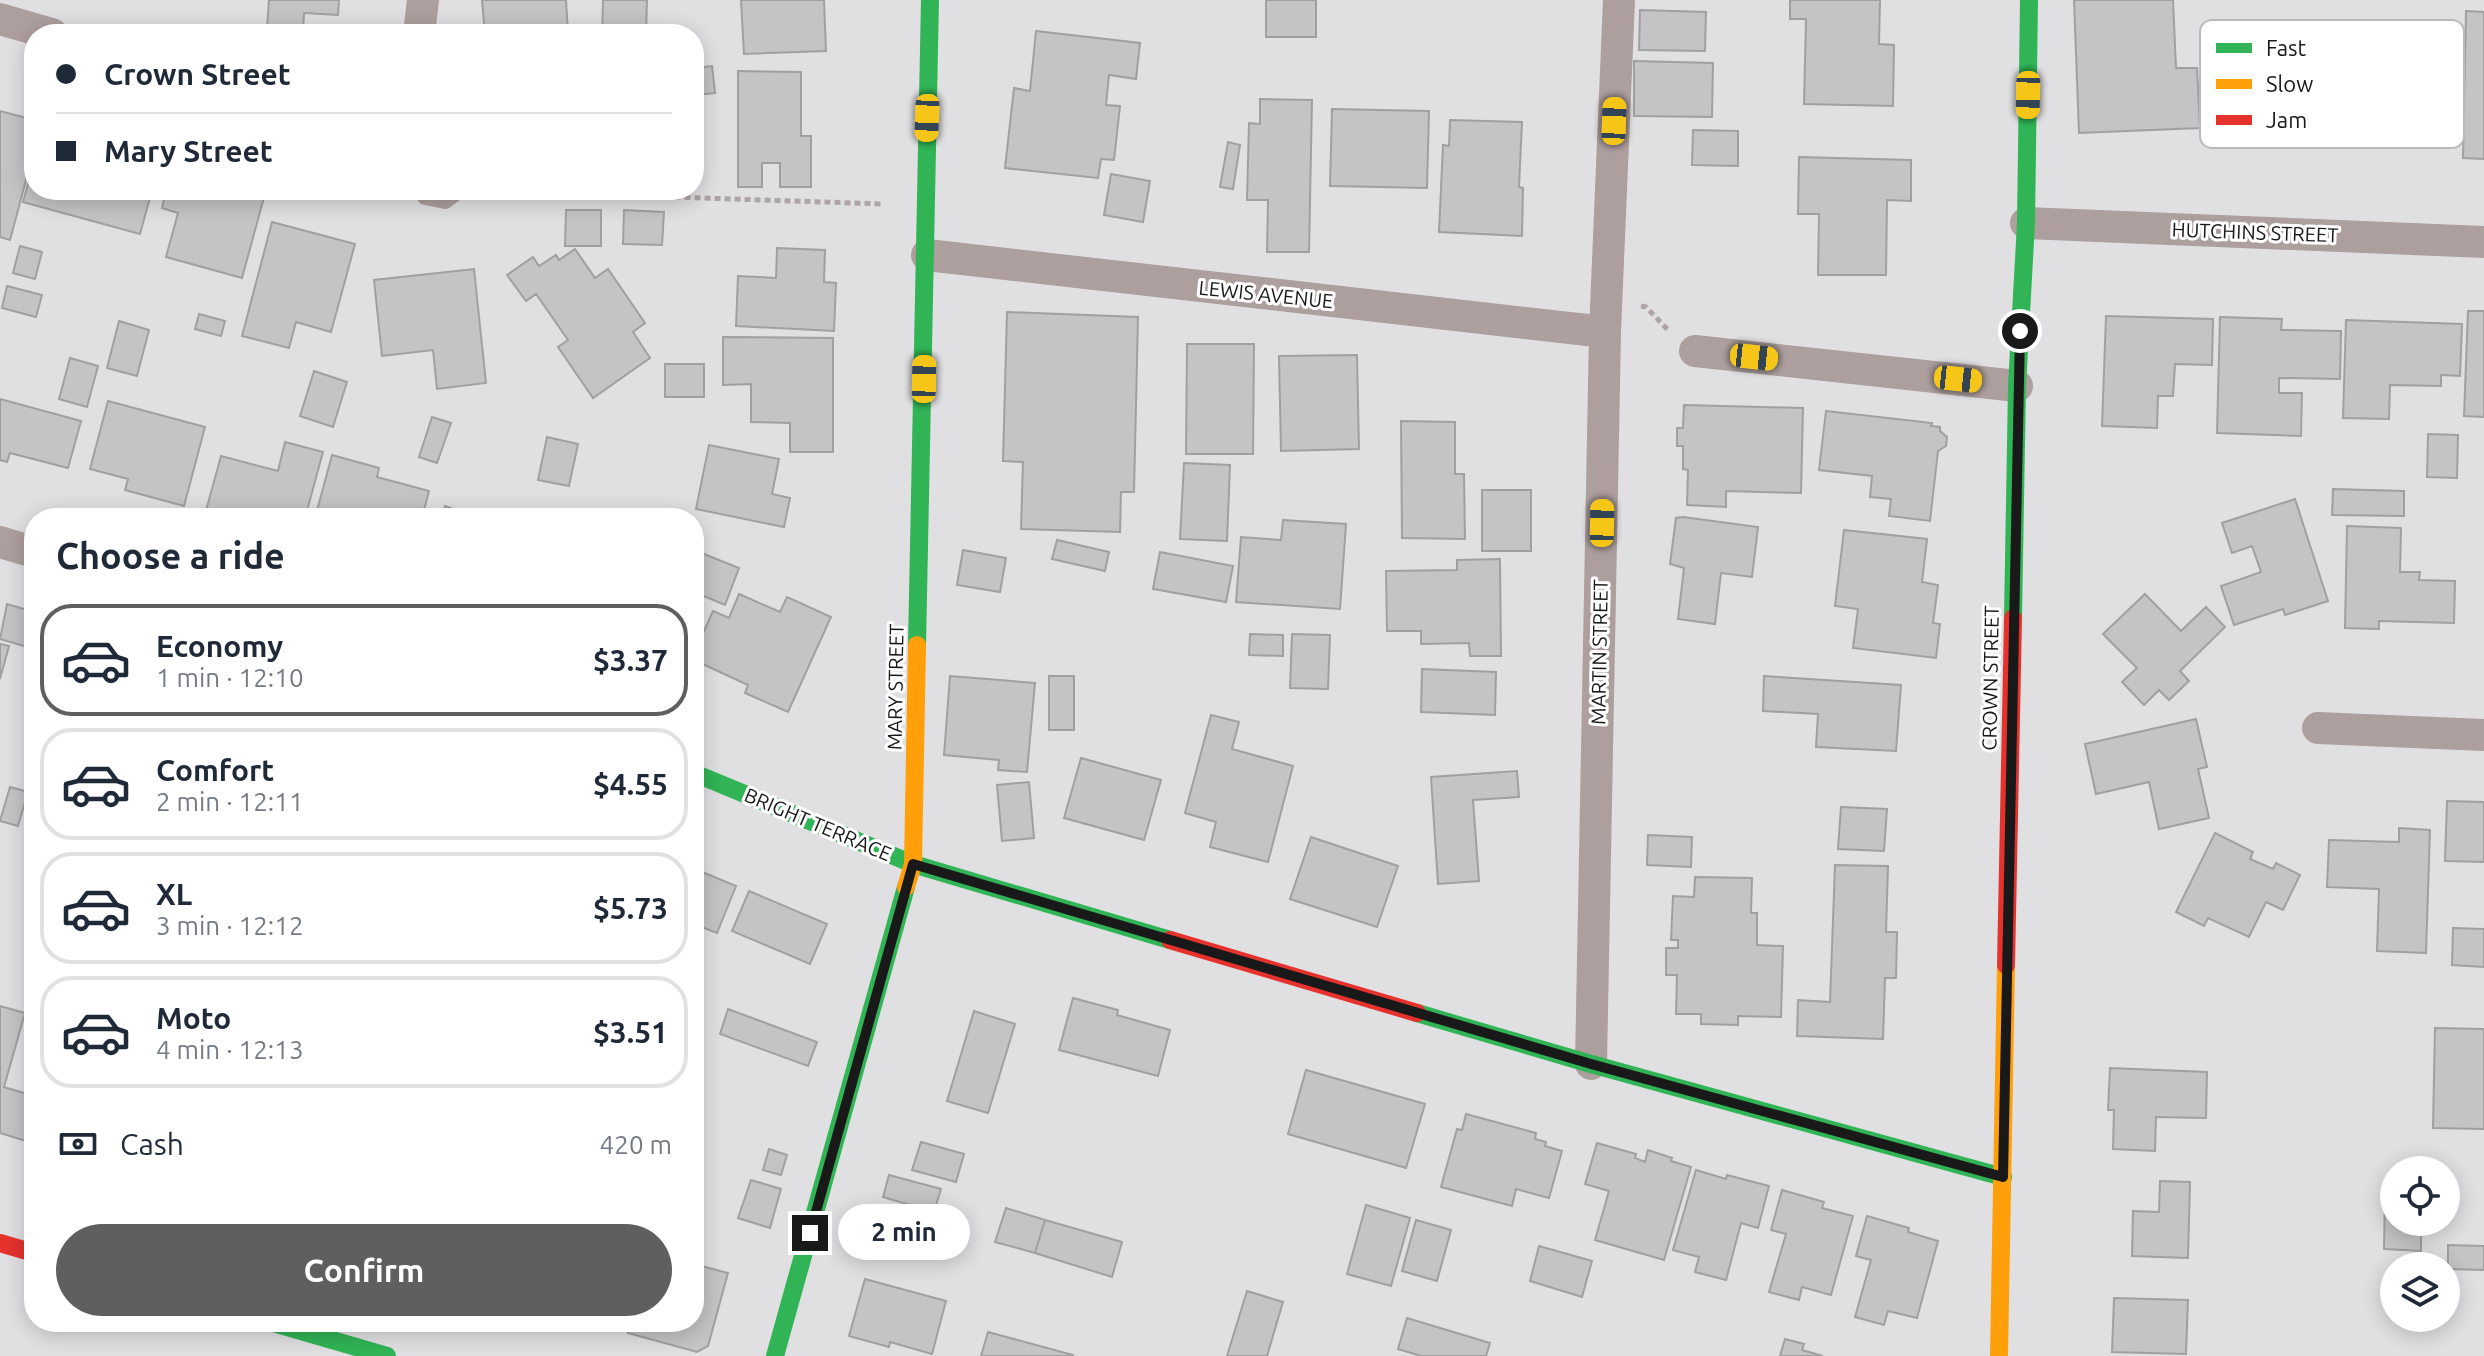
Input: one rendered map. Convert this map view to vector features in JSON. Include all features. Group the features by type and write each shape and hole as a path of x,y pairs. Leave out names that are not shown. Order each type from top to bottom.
{"street":[{"path":"420,24 423,0"},
{"name":"MARY STREET","path":"775,1356 913,864 930,0"},
{"name":"MARTIN STREET","path":"1591,1064 1605,332 1619,0"},
{"name":"CROWN STREET","path":"1999,1356 2017,386 2026,223 2029,0"},
{"path":"0,19 24,26"},
{"name":"HUTCHINS STREET","path":"2026,223 2484,242"},
{"name":"LEWIS AVENUE","path":"927,255 1605,332"},
{"path":"1695,351 2017,386"},
{"path":"0,542 24,549"},
{"path":"2318,728 2484,735"},
{"name":"BRIGHT TERRACE","path":"704,777 913,864 1591,1064 2003,1177"},
{"path":"0,1243 24,1250"},
{"path":"304,1332 387,1356"}],"path":[{"path":"704,198 925,206"},
{"path":"1605,332 1639,306 1646,307 1679,343 1695,351"}],"building":[{"path":"269,0 339,0 338,15 304,13 303,24 267,24"},
{"path":"482,0 566,0 567,24 484,24"},
{"path":"603,0 647,0 646,24 602,24"},
{"path":"741,0 824,0 826,51 744,54"},
{"path":"1266,0 1316,0 1316,37 1266,37"},
{"path":"1790,0 1880,0 1879,44 1894,45 1893,106 1804,104 1806,19 1790,19"},
{"path":"2074,0 2173,0 2176,68 2197,68 2200,128 2079,133"},
{"path":"1640,10 1706,12 1705,51 1639,50"},
{"path":"2466,11 2484,12 2484,159 2463,158"},
{"path":"1036,31 1140,43 1136,79 1109,75 1106,105 1120,106 1114,160 1101,159 1098,178 1005,168 1014,88 1030,91"},
{"path":"1634,61 1713,63 1712,117 1634,116"},
{"path":"712,66 715,93 704,94 704,67"},
{"path":"738,71 801,72 801,136 811,136 811,187 780,187 780,163 762,163 762,187 738,187"},
{"path":"1260,99 1312,100 1309,252 1267,252 1268,200 1247,200 1249,123 1260,124"},
{"path":"1332,109 1429,111 1427,188 1330,186"},
{"path":"0,111 24,117 24,188 10,240 0,237"},
{"path":"1450,120 1522,122 1519,187 1523,188 1522,236 1439,232 1443,145 1449,146"},
{"path":"1693,130 1738,131 1738,166 1692,165"},
{"path":"1228,142 1240,145 1233,189 1220,187"},
{"path":"1799,157 1911,160 1911,201 1887,200 1886,275 1818,275 1819,214 1798,214"},
{"path":"1111,174 1150,181 1143,222 1104,215"},
{"path":"24,198 149,200 140,234 23,202"},
{"path":"164,200 263,200 242,278 166,257 178,213 162,208"},
{"path":"566,210 601,210 601,246 565,246"},
{"path":"624,210 664,212 662,245 623,244"},
{"path":"272,222 355,244 331,332 296,322 289,348 242,336"},
{"path":"20,246 42,252 35,279 13,273"},
{"path":"777,248 825,250 824,282 836,283 834,331 736,326 738,276 776,278"},
{"path":"575,249 595,278 608,269 645,323 633,332 650,358 593,398 558,347 568,340 536,294 526,301 507,275 533,257 539,266 556,255 559,260"},
{"path":"474,269 486,383 437,389 433,350 382,356 374,280"},
{"path":"7,286 42,295 36,317 2,308"},
{"path":"2468,311 2484,311 2484,417 2464,416"},
{"path":"1007,312 1138,317 1134,492 1121,492 1120,532 1021,529 1023,462 1003,461"},
{"path":"199,314 225,321 221,336 195,329"},
{"path":"2106,316 2213,319 2212,365 2175,364 2173,396 2158,396 2157,428 2102,426"},
{"path":"2220,317 2282,319 2281,330 2341,331 2340,379 2279,378 2279,393 2302,393 2301,436 2217,433"},
{"path":"2346,320 2462,324 2460,376 2441,375 2441,386 2390,385 2389,419 2343,418"},
{"path":"119,321 149,330 137,376 107,368"},
{"path":"723,337 833,338 833,452 790,452 790,423 751,422 751,384 723,385"},
{"path":"1187,344 1254,344 1253,454 1186,454"},
{"path":"1357,355 1359,449 1281,451 1279,356"},
{"path":"70,358 98,366 87,407 59,399"},
{"path":"665,364 704,364 704,397 665,397"},
{"path":"314,371 347,382 333,427 300,416"},
{"path":"0,399 81,421 68,468 10,453 7,462 0,460"},
{"path":"108,401 205,427 184,506 125,490 128,479 90,469"},
{"path":"1684,405 1803,408 1801,493 1726,491 1726,507 1687,505 1688,470 1683,469 1683,446 1677,446 1677,428 1683,428"},
{"path":"1826,411 1932,423 1931,426 1940,427 1947,437 1946,446 1938,451 1930,521 1889,516 1891,499 1870,497 1872,476 1819,470"},
{"path":"432,417 451,423 437,463 419,457"},
{"path":"1401,421 1455,422 1455,474 1464,474 1465,539 1402,538"},
{"path":"2428,434 2458,435 2457,478 2427,477"},
{"path":"547,437 578,444 569,486 538,480"},
{"path":"285,442 323,452 308,508 207,508 221,456 278,471"},
{"path":"709,445 779,459 772,494 790,498 784,527 696,508"},
{"path":"332,455 379,468 377,477 429,491 425,508 318,508"},
{"path":"1184,463 1230,465 1227,541 1180,539"},
{"path":"2333,489 2404,491 2404,516 2332,515"},
{"path":"1482,490 1531,490 1531,551 1482,551"},
{"path":"2295,499 2328,601 2285,615 2283,609 2234,625 2221,586 2261,572 2252,546 2232,553 2222,523"},
{"path":"1676,518 1758,527 1752,577 1721,573 1715,624 1678,619 1684,568 1670,564"},
{"path":"1283,520 1346,524 1340,609 1236,602 1241,537 1281,540"},
{"path":"2347,526 2401,528 2400,572 2420,572 2419,580 2455,581 2454,623 2379,621 2379,629 2345,628"},
{"path":"1844,530 1927,539 1922,582 1938,585 1933,623 1940,624 1936,658 1853,648 1858,609 1835,606"},
{"path":"1057,540 1109,552 1105,571 1052,559"},
{"path":"963,550 1006,558 1000,592 957,585"},
{"path":"1160,552 1233,566 1226,602 1153,589"},
{"path":"704,554 739,568 725,605 704,596"},
{"path":"1500,559 1501,656 1470,656 1469,643 1421,644 1421,631 1387,631 1386,571 1457,570 1457,560"},
{"path":"739,594 780,612 787,597 831,617 788,712 745,693 748,685 704,665 704,631 713,611 729,618"},
{"path":"2145,594 2181,631 2206,607 2225,627 2180,671 2189,681 2169,700 2159,690 2144,705 2122,682 2137,668 2103,634"},
{"path":"7,604 24,609 24,646 0,639"},
{"path":"1250,634 1283,635 1283,656 1249,655"},
{"path":"1292,634 1330,635 1328,689 1290,688"},
{"path":"0,644 9,646 0,679"},
{"path":"1422,669 1496,672 1495,715 1421,712"},
{"path":"950,676 1035,683 1027,772 998,770 999,760 944,755"},
{"path":"1049,676 1074,676 1074,730 1049,730"},
{"path":"1764,676 1901,685 1896,751 1816,747 1818,714 1763,711"},
{"path":"1211,715 1239,722 1232,749 1293,766 1268,862 1210,847 1216,822 1185,813"},
{"path":"2196,719 2207,767 2198,769 2209,818 2159,829 2149,782 2096,794 2085,744"},
{"path":"1081,758 1161,780 1144,840 1064,818"},
{"path":"1517,771 1519,797 1473,800 1479,881 1438,884 1431,777"},
{"path":"1029,782 1034,838 1002,841 997,785"},
{"path":"10,787 24,791 24,806 18,826 0,821"},
{"path":"2447,801 2484,802 2484,862 2445,861"},
{"path":"1841,807 1887,809 1884,851 1838,849"},
{"path":"2399,828 2430,830 2426,953 2377,951 2379,889 2327,887 2329,840 2399,842"},
{"path":"2215,833 2253,852 2250,859 2273,869 2276,863 2300,875 2283,910 2266,902 2249,937 2208,918 2204,926 2176,912"},
{"path":"1648,835 1692,837 1691,867 1647,865"},
{"path":"1311,837 1398,866 1377,927 1290,899"},
{"path":"1835,865 1888,866 1886,932 1897,932 1896,978 1885,978 1883,1039 1797,1036 1798,1000 1830,1002"},
{"path":"704,873 736,886 717,933 704,928"},
{"path":"1695,877 1752,878 1751,913 1757,913 1757,945 1783,946 1781,1017 1738,1016 1738,1025 1701,1024 1701,1014 1676,1014 1677,975 1666,975 1666,948 1678,948 1678,940 1671,940 1673,896 1694,897"},
{"path":"749,891 827,924 810,964 732,931"},
{"path":"2453,928 2484,929 2484,967 2452,965"},
{"path":"1073,998 1118,1010 1117,1015 1170,1030 1158,1076 1059,1050"},
{"path":"0,1006 24,1013 4,1087 24,1093 24,1140 0,1133"},
{"path":"728,1009 817,1042 808,1066 720,1034"},
{"path":"974,1011 1015,1024 988,1113 947,1101"},
{"path":"2435,1028 2484,1029 2484,1129 2433,1128"},
{"path":"2110,1068 2207,1072 2206,1118 2156,1117 2155,1151 2113,1149 2114,1110 2108,1110"},
{"path":"1306,1070 1425,1104 1406,1168 1288,1134"},
{"path":"1466,1114 1536,1133 1535,1139 1546,1142 1545,1146 1562,1151 1549,1198 1516,1189 1512,1206 1441,1187 1457,1129 1462,1130"},
{"path":"921,1142 964,1154 956,1182 912,1170"},
{"path":"1597,1143 1636,1154 1635,1158 1645,1162 1648,1150 1691,1167 1664,1260 1595,1240 1609,1191 1585,1184"},
{"path":"769,1149 787,1155 781,1175 763,1170"},
{"path":"1696,1170 1769,1186 1758,1228 1741,1223 1726,1280 1695,1272 1699,1257 1673,1250"},
{"path":"889,1175 941,1189 934,1212 883,1197"},
{"path":"751,1180 781,1189 770,1228 738,1218"},
{"path":"2160,1181 2190,1182 2188,1258 2132,1256 2133,1211 2159,1212"},
{"path":"1782,1190 1824,1202 1822,1208 1853,1216 1831,1295 1802,1287 1799,1300 1769,1292 1786,1234 1771,1230"},
{"path":"1366,1205 1410,1218 1391,1286 1347,1274"},
{"path":"1006,1208 1045,1220 1035,1253 995,1242"},
{"path":"1867,1216 1909,1228 1908,1232 1938,1241 1917,1318 1888,1311 1884,1325 1855,1317 1871,1260 1856,1256"},
{"path":"1045,1220 1122,1242 1112,1277 1035,1253"},
{"path":"1416,1220 1451,1230 1437,1281 1402,1271"},
{"path":"2384,1236 2421,1236 2421,1251 2384,1249"},
{"path":"2448,1245 2484,1246 2484,1270 2460,1269 2460,1252 2448,1252"},
{"path":"1539,1246 1592,1261 1582,1297 1530,1281"},
{"path":"704,1267 728,1273 708,1346 697,1352 628,1333 704,1332"},
{"path":"865,1279 946,1301 932,1354 890,1342 889,1347 849,1336"},
{"path":"1247,1291 1283,1302 1267,1356 1227,1356"},
{"path":"2114,1298 2188,1300 2186,1354 2112,1352"},
{"path":"1407,1318 1490,1343 1486,1356 1421,1356 1398,1349"},
{"path":"988,1332 1073,1355 1073,1356 981,1356"},
{"path":"1785,1339 1804,1344 1802,1350 1823,1356 1780,1356"}],"traffic: fast":[{"path":"917,645 930,0"},
{"path":"2013,618 2017,386 2026,223 2029,0"},
{"path":"704,777 913,864 1170,940"},
{"path":"775,1356 906,887"},
{"path":"1417,1013 2003,1177"},
{"path":"304,1332 387,1356"}],"traffic: slow":[{"path":"906,887 913,864 917,645"},
{"path":"1999,1356 2006,965"}],"traffic: jam":[{"path":"2006,965 2013,618"},
{"path":"1170,940 1417,1013"},
{"path":"0,1243 24,1250"}],"route":[{"path":"810,1233 913,864 1591,1064 2003,1177 2020,331"}]}
